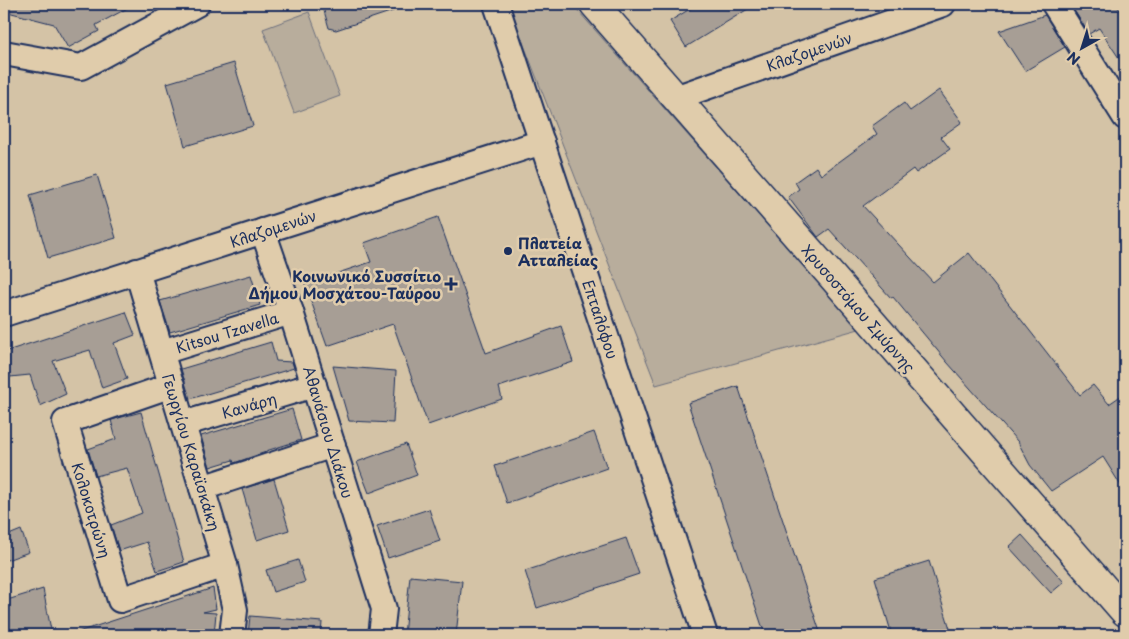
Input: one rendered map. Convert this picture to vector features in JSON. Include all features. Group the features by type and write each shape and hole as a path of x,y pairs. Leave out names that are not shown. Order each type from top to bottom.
{"street":[{"path":"4,53 81,67 197,4"},
{"name":"Επταλόφου","path":"496,4 705,635"},
{"name":"Χρυσοστόμου Σμύρνης","path":"594,4 1125,612"},
{"name":"Κλαζομενών","path":"676,98 943,4"},
{"path":"1054,4 1125,117"},
{"name":"Κλαζομενών","path":"4,314 542,142"},
{"name":"Αθανάσιου Διάκου","path":"263,231 291,312 384,609 381,635"},
{"name":"Γεωργίου Καραϊσκάκη","path":"137,271 225,566 235,610 232,635"},
{"name":"Kitsou Tzavella","path":"162,352 291,312"},
{"name":"Κολοκοτρώνη","path":"172,385 65,422 120,600 225,566"},
{"name":"Κανάρη","path":"183,424 314,385"},
{"path":"202,488 333,445"}],"shaded area":[{"path":"508,4 572,4 859,329 656,385"},
{"path":"309,12 340,96 294,113 263,29"}],"building":[{"path":"4,4 135,4 96,25 99,31 68,48 54,24 4,11"},
{"path":"322,4 405,4 405,7 336,30 329,28"},
{"path":"698,4 756,4 686,47 670,21"},
{"path":"1077,4 1116,4 1125,18 1125,67 1099,28 1089,34 1071,6"},
{"path":"1045,15 1065,47 1025,71 999,31"},
{"path":"234,63 253,126 185,146 167,83"},
{"path":"939,90 962,122 941,137 950,149 916,173 913,169 863,206 933,282 969,253 1080,395 1093,385 1109,404 1125,393 1125,492 1103,457 1051,491 1030,465 1018,442 947,362 893,297 891,298 829,229 818,237 788,197 799,189 795,182 816,167 821,175 877,134 872,126 904,103 910,111"},
{"path":"97,175 116,238 48,258 30,195"},
{"path":"438,217 486,353 561,326 573,362 499,387 502,399 428,425 393,324 327,346 305,284 371,262 364,243"},
{"path":"251,275 260,305 170,332 160,301"},
{"path":"126,312 135,335 114,343 127,379 102,388 90,350 53,361 66,394 40,406 30,375 10,377 4,352"},
{"path":"271,342 276,361 292,362 294,368 190,399 181,369"},
{"path":"333,366 396,371 393,423 349,421"},
{"path":"738,386 821,635 765,635 688,403"},
{"path":"292,409 301,440 234,463 233,460 210,467 201,436"},
{"path":"141,412 184,562 157,571 147,542 119,551 111,525 142,513 127,468 96,476 88,449 116,439 111,420"},
{"path":"594,432 607,468 507,503 495,466"},
{"path":"406,444 417,475 369,493 357,462"},
{"path":"274,479 289,530 257,540 242,489"},
{"path":"429,509 440,541 388,558 377,526"},
{"path":"21,530 29,552 4,561 4,537"},
{"path":"1022,535 1064,582 1051,593 1009,547"},
{"path":"626,538 639,574 537,608 525,571"},
{"path":"298,560 305,582 273,592 266,570"},
{"path":"929,561 952,635 892,635 875,578"},
{"path":"410,576 462,581 456,635 404,635"},
{"path":"213,588 216,609 203,612 216,613 214,635 79,635 78,632"},
{"path":"43,589 52,635 4,635 4,601"},
{"path":"250,616 322,622 321,635 248,635"}],"place":[{"name":"Πλατεία Ατταλείας","path":"508,251"},
{"name":"Κοινωνικό Συσσίτιο Δήμου Μοσχάτου-Ταύρου","path":"451,284"}]}
